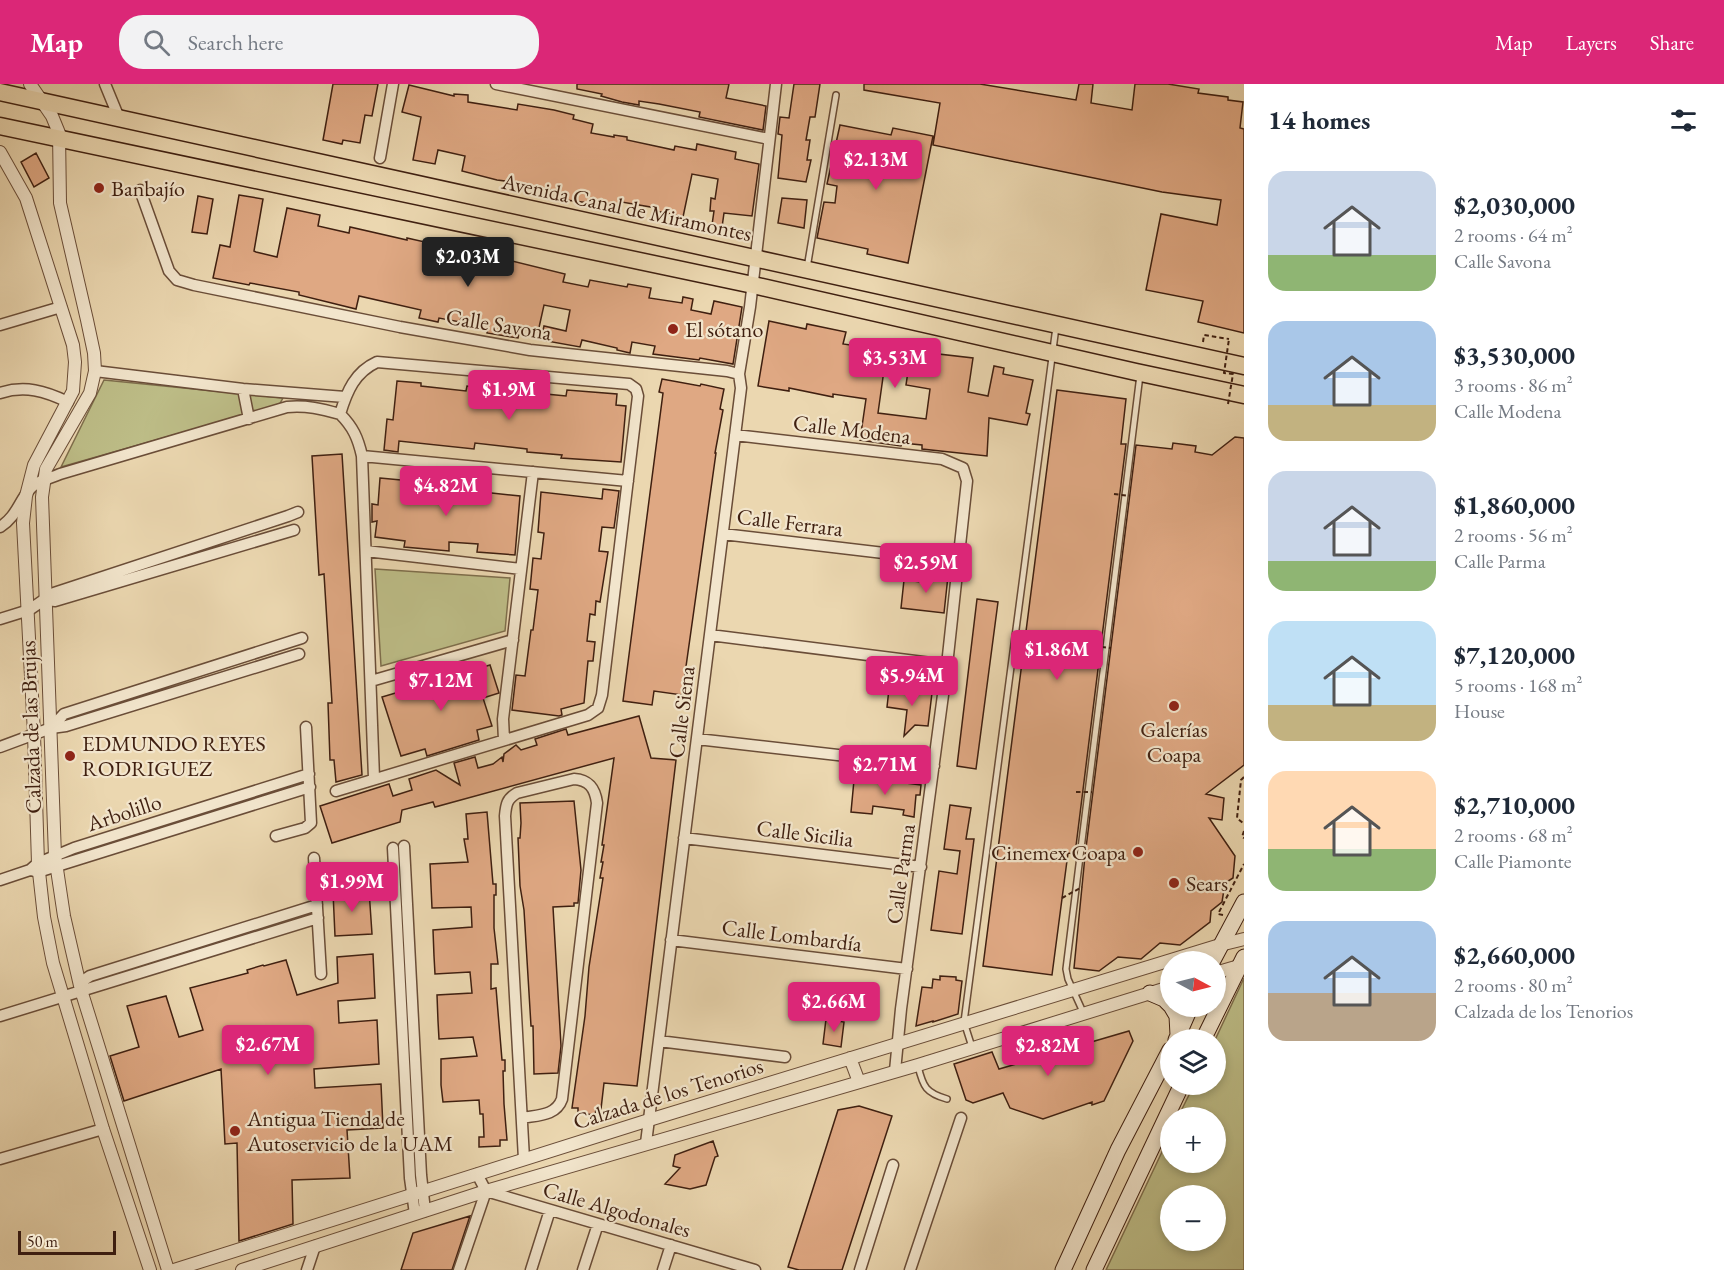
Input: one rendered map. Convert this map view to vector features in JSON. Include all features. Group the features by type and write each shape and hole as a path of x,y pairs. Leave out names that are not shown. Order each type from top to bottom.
{"main road":[{"name":"Avenida Canal de Miramontes","path":"0,92 1244,366"},
{"path":"0,126 753,285 1244,395"},
{"path":"1217,951 1244,902"},
{"path":"1208,1029 1241,961"},
{"path":"1150,993 1160,997"},
{"path":"1063,1270 1118,1150 1160,1069"},
{"path":"1094,1270 1177,1095"}],"street":[{"name":"Calzada de las Brujas","path":"30,84 56,124 60,138 60,203 94,353 95,371 90,393 52,459 43,481 42,521 56,861 64,916 81,990 168,1270"},
{"path":"105,84 118,118"},
{"path":"380,158 393,84"},
{"path":"496,84 769,140"},
{"name":"Calle Siena","path":"646,1143 741,388 739,374 753,285 776,84"},
{"name":"Calzada de las Brujas","path":"0,152 26,198 67,327 75,362 75,379 68,402 34,465 26,496 23,523 34,734 36,868 52,963 103,1129 150,1270"},
{"name":"Calle Savona","path":"140,190 169,270 177,280 185,283 400,327 530,350 739,374"},
{"path":"0,325 61,308 65,313 74,314 80,309 82,302"},
{"path":"67,327 75,318 87,320"},
{"path":"336,791 588,715 598,708 602,695 638,396 636,389 629,384 377,362 357,376 345,397 340,414"},
{"path":"95,371 243,389 345,397"},
{"path":"0,393 28,389 44,392 68,402"},
{"path":"243,389 249,419"},
{"path":"0,527 14,516 31,489 43,481 287,407 302,406 340,414 352,427 359,440 362,456 374,778"},
{"name":"Calle Modena","path":"735,435 942,459 963,468"},
{"path":"362,456 628,481"},
{"name":"Calle Parma","path":"895,1071 968,492 968,481 963,468"},
{"path":"504,740 503,719 533,472"},
{"path":"0,619 29,610 54,593 298,512"},
{"path":"46,600 55,601 294,530"},
{"name":"Calle Ferrara","path":"723,534 960,562"},
{"path":"366,551 521,569"},
{"path":"710,635 947,665"},
{"path":"51,728 64,714 302,638"},
{"path":"370,681 513,640"},
{"path":"0,747 51,728 66,726 299,654"},
{"path":"276,836 305,828 311,823 306,727"},
{"path":"697,739 934,766"},
{"name":"Arbolillo","path":"56,861 309,774"},
{"path":"522,1118 553,1112 559,1107 562,1099 597,802 596,792 590,784 583,780 574,779 517,793 506,803 524,1159"},
{"name":"Arbolillo","path":"56,861 310,787"},
{"name":"Calle Sicilia","path":"684,838 921,867"},
{"path":"398,847 420,1213"},
{"path":"314,858 321,974"},
{"path":"0,880 56,861"},
{"path":"81,990 84,980 90,976 317,905"},
{"path":"0,1016 318,918"},
{"name":"Calzada de los Tenorios","path":"174,1270 897,1043 1244,939"},
{"name":"Calle Lombardía","path":"672,940 907,969"},
{"path":"1226,968 1241,961"},
{"name":"Calzada de los Tenorios","path":"242,1270 486,1191 918,1065 1160,990"},
{"path":"659,1041 785,1058"},
{"path":"850,1058 859,1082"},
{"path":"910,1270 961,1118"},
{"path":"0,1159 103,1129 124,1130"},
{"path":"603,1156 605,1134"},
{"path":"860,1270 893,1165"},
{"path":"459,1270 486,1191 477,1174"},
{"name":"Calle Algodonales","path":"486,1191 756,1270"},
{"path":"531,1270 550,1210"},
{"path":"134,1219 150,1213"},
{"path":"583,1270 598,1224"},
{"path":"663,1270 671,1245"},
{"path":"307,1270 315,1246"}],"lane":[{"path":"807,269 836,95"},
{"path":"972,1047 964,1023 1056,324"},
{"path":"1083,1012 1066,969 1140,373"},
{"path":"918,1065 924,1087 935,1096 947,1099"}],"path":[{"path":"1204,335 1229,339 1224,373 1233,374 1228,404"},
{"path":"1114,494 1130,496"},
{"path":"1094,646 1111,648"},
{"path":"1244,777 1241,780 1237,818 1244,824"},
{"path":"1076,792 1092,792"},
{"path":"1239,805 1244,806"},
{"path":"1244,831 1242,837 1244,838"},
{"path":"1223,915 1218,914 1244,864"},
{"path":"1062,898 1082,886"}],"green space":[{"path":"104,380 283,398 279,405 61,467"},
{"path":"375,569 510,578 505,631 381,666"},
{"path":"1244,978 1244,1270 1106,1270 1160,1156 1160,1173 1226,1173 1226,1107 1183,1107 1189,1095 1226,1095 1226,1029 1220,1029"}],"building":[{"path":"333,84 378,84 372,116 365,115 360,143 343,140 342,144 323,140"},
{"path":"577,84 729,84 726,98 766,106 763,130 699,117 700,112 639,101 639,105 622,102 601,96 602,94 577,89"},
{"path":"794,84 820,84 815,117 810,117 806,140 810,140 807,160 811,160 806,182 778,178 782,135 778,134 780,117 789,118"},
{"path":"864,84 980,84 1076,100 1079,84 1093,84 1091,103 1132,110 1135,84 1168,84 1199,89 1198,93 1228,97 1228,100 1243,102 1240,128 1244,129 1244,333 1198,322 1203,301 1146,290 1161,214 1217,225 1221,200 1162,192 933,145 940,103 864,90"},
{"path":"409,85 454,96 454,94 468,95 468,102 517,110 518,104 574,115 573,119 593,124 591,133 627,137 627,140 674,150 675,146 696,150 697,144 736,152 735,159 759,164 752,216 724,213 722,227 712,225 714,211 710,211 711,198 715,199 718,179 692,174 683,217 656,211 656,208 622,202 621,205 598,202 598,204 558,199 560,191 536,188 536,191 521,188 521,183 497,180 462,171 465,156 438,150 435,164 413,160 421,117 402,112"},
{"path":"840,125 891,135 893,128 933,136 908,263 867,254 868,249 817,238 824,202 835,203 837,186 827,184"},
{"path":"36,153 49,178 34,187 21,162"},
{"path":"239,195 263,199 254,251 277,257 287,208 320,215 318,226 349,233 350,227 425,242 447,248 446,255 476,261 478,249 488,251 486,259 507,264 508,260 565,274 563,282 588,287 590,280 627,287 628,284 651,288 649,298 682,303 683,297 693,299 691,310 711,314 714,301 742,307 733,364 700,358 699,360 653,354 655,346 632,342 630,353 582,340 580,347 541,340 544,326 566,331 570,310 544,305 538,332 520,328 518,338 487,333 488,328 480,327 481,322 461,318 460,322 439,318 438,322 419,318 421,310 359,296 356,309 299,295 299,292 213,278 220,245 230,247"},
{"path":"198,196 213,199 207,234 192,232"},
{"path":"782,198 807,200 804,228 778,223"},
{"path":"769,321 806,329 807,324 846,332 843,344 877,349 874,368 884,370 878,413 926,419 930,389 906,385 911,352 927,354 927,349 940,351 939,354 973,358 968,392 988,396 994,366 1004,368 1003,374 1033,380 1026,413 1030,414 1027,425 989,418 987,456 922,449 922,445 902,443 901,446 860,440 866,399 833,394 833,397 789,388 789,391 758,386"},
{"path":"662,379 724,389 720,409 723,410 682,695 654,691 652,705 623,701 663,393 659,392"},
{"path":"397,381 466,391 467,386 533,393 534,384 547,385 546,394 566,396 567,390 617,394 616,405 626,406 621,462 561,458 562,455 527,452 527,449 475,443 474,449 399,441 398,452 384,450 387,419 393,420"},
{"path":"1057,390 1126,399 1121,444 1126,444 1075,854 1068,853 1052,975 983,966"},
{"name":"Galerías Coapa","path":"1235,437 1244,438 1244,765 1206,794 1224,798 1222,820 1209,818 1235,856 1233,878 1225,883 1222,902 1211,911 1210,922 1180,945 1160,943 1141,959 1118,957 1099,971 1074,968 1085,856 1136,445 1172,449 1173,443 1196,446 1195,452 1212,455"},
{"path":"342,454 362,775 336,782 334,760 330,760 328,703 332,703 324,574 319,575 312,456"},
{"path":"380,478 464,486 464,490 520,496 515,555 477,552 478,544 449,542 449,551 404,547 405,541 375,537 377,521 372,522 372,504 378,505"},
{"path":"603,489 619,491 614,528 602,527 599,551 608,552 600,602 596,601 595,615 590,614 587,641 595,642 593,661 588,661 584,703 561,709 562,715 559,716 512,710 516,675 525,676 531,630 533,630 538,590 530,589 533,558 541,559 544,533 538,532 541,492 602,499"},
{"path":"922,573 948,576 944,613 901,608 904,580 921,582"},
{"path":"977,599 998,602 976,769 957,766"},
{"path":"490,665 499,693 483,698 492,726 477,730 479,740 427,756 425,749 401,756 382,697 399,692 396,683 411,678 414,688"},
{"path":"889,689 932,693 928,726 915,725 904,736 907,710 887,707"},
{"path":"639,716 651,758 676,760 637,1086 604,1083 601,1109 596,1109 595,1115 578,1113 578,1108 572,1108 585,1016 589,967 603,878 600,878 603,862 601,862 604,845 602,845 614,758 435,807 433,802 402,810 400,822 332,843 320,806 389,784 393,796 412,790 409,779 436,770 460,785 454,763 475,757 478,768 493,764 502,757 503,762 504,754 516,745 521,750 537,745 535,739 566,729 568,735"},
{"path":"875,779 921,785 920,795 916,795 914,817 903,815 904,810 873,806 872,814 851,812 854,780 874,782"},
{"path":"574,801 581,870 578,903 574,903 574,906 553,907 561,1046 558,1073 534,1074 533,1026 531,1026 524,910 520,886 518,838 520,838 521,823 520,803"},
{"path":"950,805 971,808 966,839 974,839 962,934 931,930 939,871 957,874 960,851 944,849"},
{"path":"487,812 493,884 496,884 494,928 498,964 491,964 491,989 496,988 502,1060 505,1060 505,1071 503,1071 507,1140 500,1140 500,1146 479,1147 479,1137 484,1137 483,1114 480,1114 479,1100 443,1102 441,1085 441,1059 477,1056 473,1037 439,1039 437,995 472,993 470,972 435,974 433,930 472,927 471,907 432,908 430,864 468,862 464,839 468,839 466,814"},
{"path":"369,890 372,934 335,936 333,892"},
{"path":"373,954 375,998 338,1001 339,1023 377,1020 379,1064 314,1069 315,1088 381,1084 383,1128 347,1130 350,1178 292,1180 293,1224 239,1241 237,1143 225,1144 221,1069 124,1101 110,1056 139,1047 127,1006 166,996 179,1037 203,1030 190,988 248,973 247,970 286,960 297,995 338,983 337,957"},
{"path":"940,976 956,977 956,980 962,981 958,1014 916,1026 922,987 932,988 933,979 940,980"},
{"path":"826,1019 844,1022 841,1047 823,1044"},
{"path":"1129,1031 1133,1041 1104,1101 1092,1105 1092,1102 1043,1119 1010,1108 1003,1093 973,1103 966,1100 954,1064 992,1052 999,1069"},
{"path":"859,1106 892,1116 842,1270 799,1270 788,1267 838,1110"},
{"path":"713,1141 718,1156 715,1157 706,1185 690,1189 665,1184 680,1168 673,1166 675,1155"},
{"path":"470,1216 452,1270 401,1270 413,1233"}],"place":[{"name":"Banbajío","path":"99,188"},
{"name":"El sótano","path":"673,329"},
{"name":"Galerías Coapa","path":"1174,706"},
{"name":"EDMUNDO REYES RODRIGUEZ","path":"70,756"},
{"name":"Cinemex Coapa","path":"1138,852"},
{"name":"Sears","path":"1174,883"},
{"name":"Antigua Tienda de Autoservicio de la UAM","path":"235,1131"}]}
